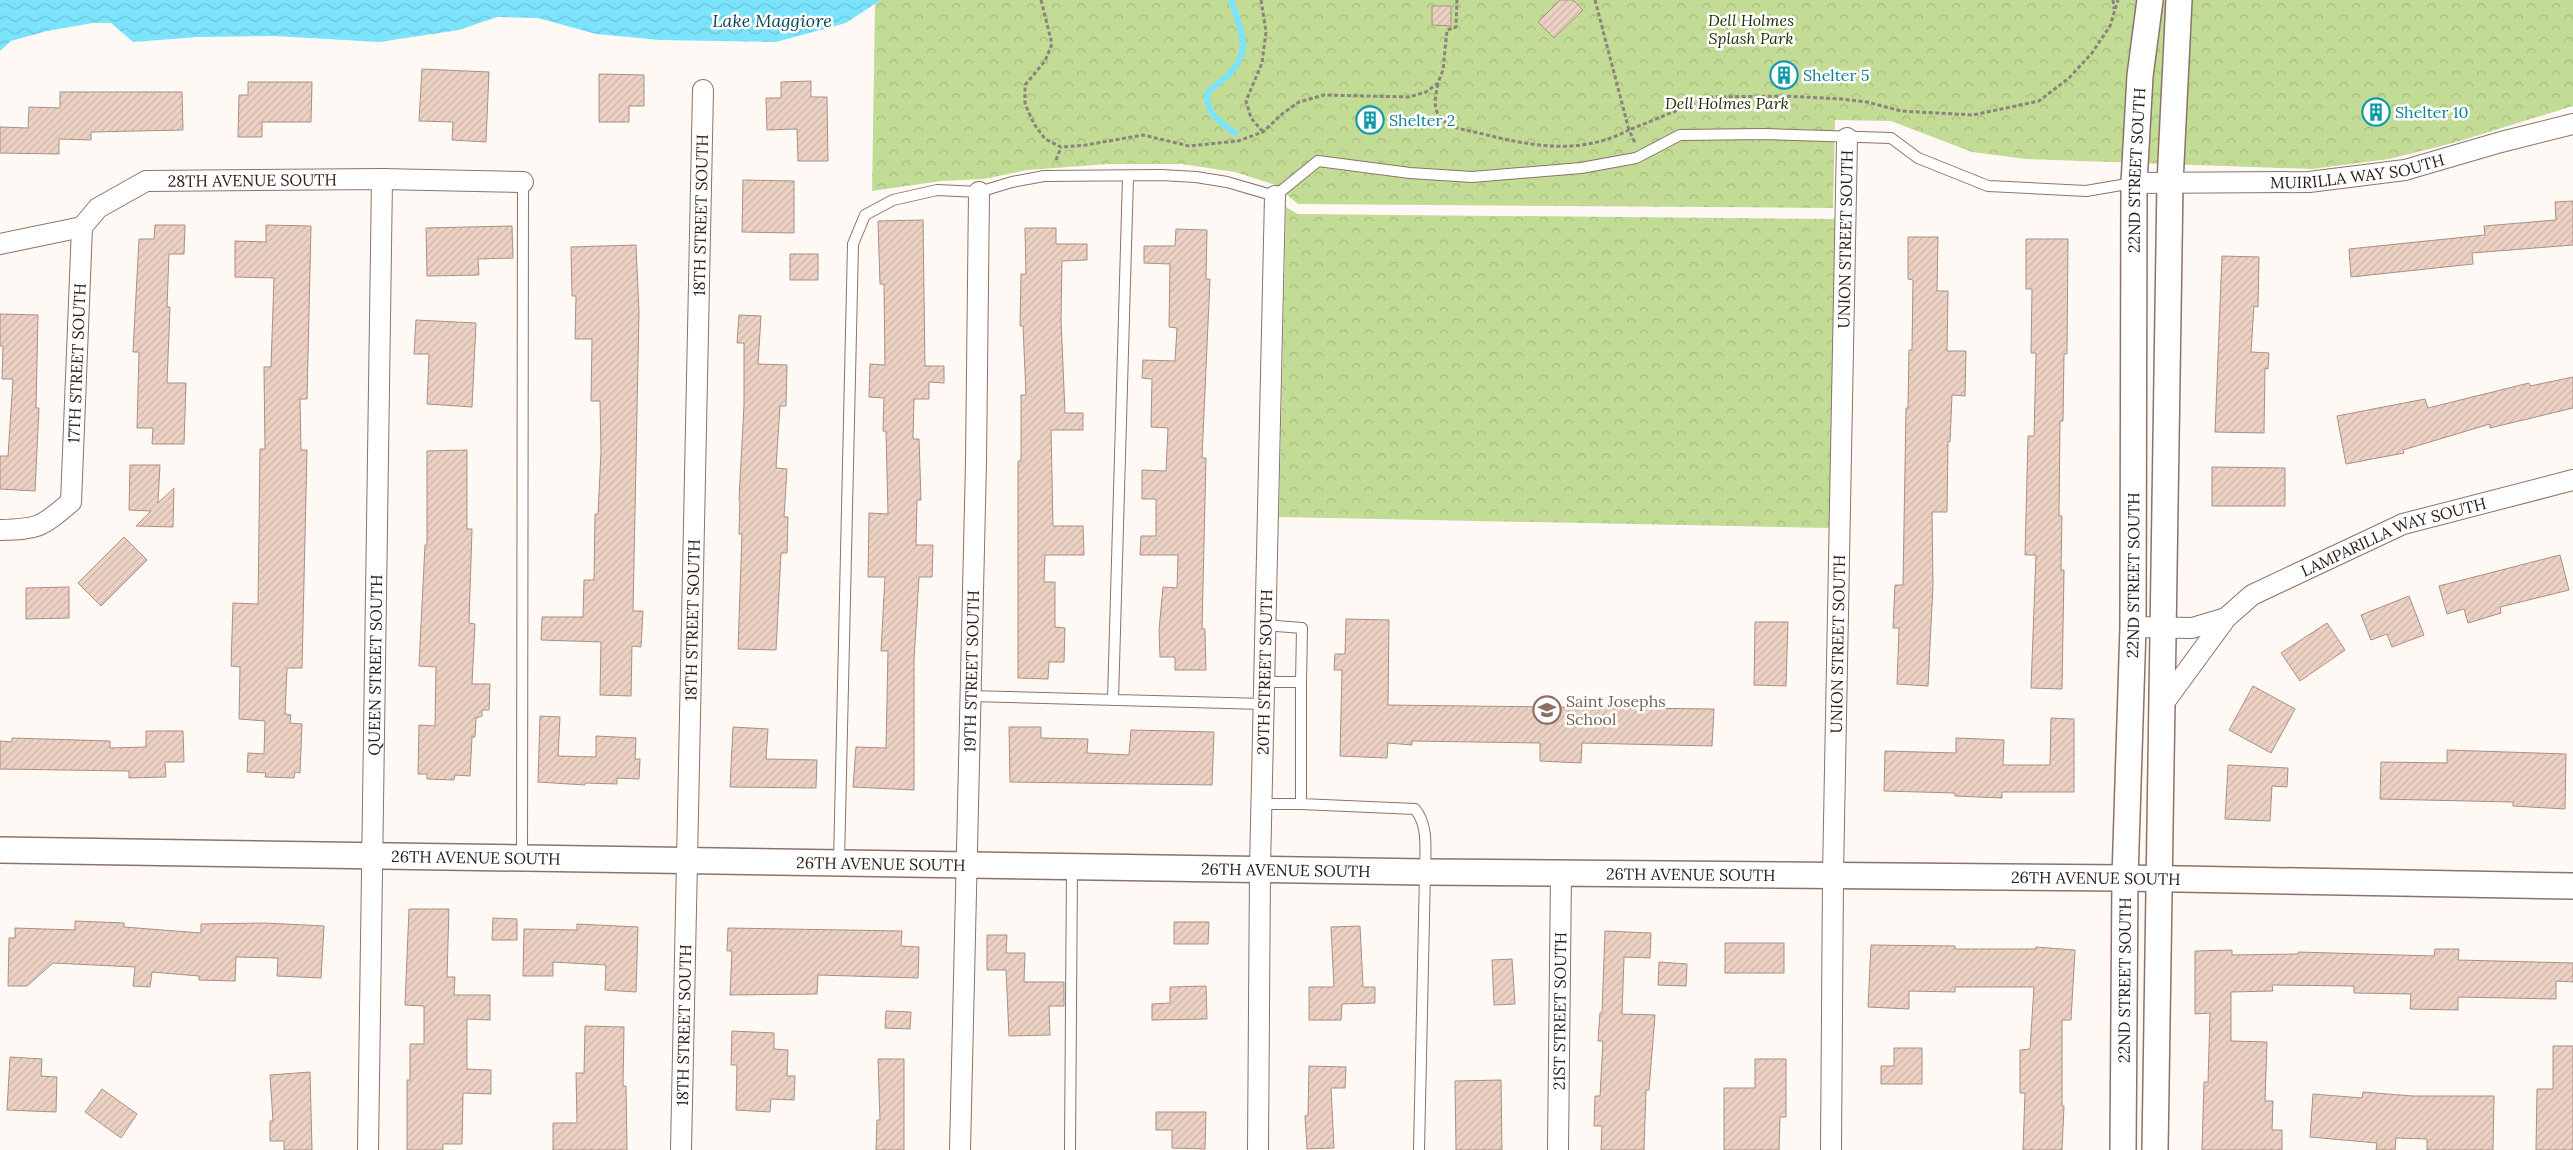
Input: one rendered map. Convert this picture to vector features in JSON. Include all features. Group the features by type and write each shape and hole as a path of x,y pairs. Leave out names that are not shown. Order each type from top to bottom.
{"street":[{"name":"22ND STREET SOUTH","path":"2123,1150 2125,878 2133,628 2134,183 2140,76 2150,0"},
{"name":"22ND STREET SOUTH","path":"2155,1150 2170,183 2179,0"},
{"name":"18TH STREET SOUTH","path":"681,1150 703,90"},
{"name":"MUIRILLA WAY SOUTH","path":"2134,183 2309,182 2405,170 2500,142 2573,124"},
{"name":"UNION STREET SOUTH","path":"1831,1150 1847,138"},
{"name":"28TH AVENUE SOUTH","path":"82,227 98,208 146,181 382,179 523,182"},
{"name":"QUEEN STREET SOUTH","path":"368,1150 382,179"},
{"name":"19TH STREET SOUTH","path":"960,1150 979,192"},
{"name":"20TH STREET SOUTH","path":"1258,1150 1261,804 1276,196"},
{"path":"0,244 82,227"},
{"name":"17TH STREET SOUTH","path":"0,530 23,530 42,526 71,502 82,227"},
{"name":"LAMPARILLA WAY SOUTH","path":"2163,704 2226,618 2252,595 2403,524 2573,480"},
{"name":"LAMPARILLA WAY SOUTH","path":"2133,628 2192,628 2226,618"},
{"name":"26TH AVENUE SOUTH","path":"0,850 1425,872 2160,878 2573,886"},
{"name":"21ST STREET SOUTH","path":"1558,1150 1561,872"}],"lane":[{"path":"838,862 853,244 865,215 893,200 937,190 979,192 1044,176 1128,177 1161,175 1196,178 1227,182 1276,196 1318,161 1410,173 1472,177 1582,168 1636,158 1680,135 1764,134 1891,138 1918,158 1988,186 2086,190 2134,183"},
{"path":"1113,700 1128,177"},
{"path":"522,857 523,182"},
{"path":"1266,626 1302,628 1301,804"},
{"path":"1264,682 1301,682"},
{"path":"970,696 1264,704"},
{"path":"1261,804 1415,809 1422,817 1425,872 1419,1150"},
{"path":"1070,1150 1072,866"}],"path":[{"path":"1041,0 1052,44 1045,61 1025,84 1025,104 1034,124 1045,139 1061,147 1086,145 1143,135 1189,146 1238,141 1263,132 1282,114 1299,102 1324,95 1409,97 1426,92 1438,83"},
{"path":"1261,0 1266,32 1262,63 1246,101 1251,118 1263,132"},
{"path":"1457,0 1456,27 1447,30 1445,55 1435,98 1437,113 1449,126 1515,143 1551,148 1587,146 1611,139 1710,97 1784,96 1842,99 1867,102 1901,111 1973,115 2039,101 2069,78 2092,53 2110,26 2118,0"},
{"path":"1595,0 1629,130"},
{"path":"2113,0 2114,12"}],"green space":[{"name":"Dell Holmes Park","path":"881,0 2573,0 2573,106 2453,143 2389,159 2312,169 2026,159 1972,152 1891,121 1835,120 1833,208 1298,204 1275,185 1235,172 1181,164 1109,164 1027,170 984,179 941,181 872,191 875,4"},
{"path":"1286,207 1298,214 1833,219 1837,215 1833,528 1279,517"}],"water":[{"name":"Lake Maggiore","path":"0,0 881,0 846,23 776,42 659,40 596,34 538,18 497,17 459,30 379,42 274,36 198,37 133,42 111,23 93,23 47,31 11,41 0,51"}],"building":[{"path":"1560,0 1573,0 1583,10 1554,38 1538,22"},
{"path":"1432,6 1451,6 1451,26 1432,25"},
{"path":"422,69 489,72 486,142 452,140 453,122 419,121"},
{"path":"599,74 644,75 644,106 629,106 629,122 599,122"},
{"path":"811,81 811,97 827,97 828,161 798,161 797,129 767,130 766,98 781,98 781,82"},
{"path":"248,82 312,82 311,122 262,122 262,137 238,137 239,95 248,95"},
{"path":"60,92 182,92 183,130 91,132 91,140 59,139 59,154 0,153 0,127 28,128 29,107 60,108"},
{"name":"Shelter 10","path":"2366,103 2386,104 2386,121 2365,120"},
{"path":"743,180 794,181 794,233 742,232"},
{"path":"2573,201 2573,245 2472,253 2473,264 2351,277 2349,249 2485,235 2484,226 2556,220 2555,202"},
{"path":"923,220 925,366 944,366 944,383 929,382 929,399 914,399 913,439 919,439 921,500 917,500 916,545 933,545 932,577 919,577 914,660 914,790 853,787 856,747 886,748 888,651 881,651 885,577 868,577 869,513 888,514 886,431 883,431 884,398 869,397 870,364 885,365 884,284 880,284 878,221"},
{"path":"155,225 185,225 184,254 169,254 167,307 170,307 167,383 186,383 184,444 152,444 153,428 137,428 139,352 133,352 139,239 154,239"},
{"path":"266,225 311,226 307,399 300,399 301,450 307,450 302,668 287,668 285,714 291,715 290,723 302,724 300,773 295,772 294,778 265,777 266,773 247,772 248,753 264,754 265,721 239,719 240,667 231,666 233,603 258,604 260,449 265,449 264,367 271,367 274,278 235,277 235,241 266,242"},
{"path":"512,226 513,258 478,259 479,275 427,276 426,228"},
{"path":"1025,228 1056,228 1056,244 1087,244 1087,260 1062,261 1061,319 1065,413 1083,413 1083,430 1051,430 1053,526 1083,526 1084,555 1045,555 1044,582 1055,582 1055,627 1065,628 1064,662 1049,662 1048,679 1018,678 1018,461 1021,461 1021,395 1026,395 1023,326 1020,326 1021,274 1026,274"},
{"path":"1176,229 1207,230 1206,279 1210,279 1202,458 1206,458 1202,629 1205,629 1206,670 1175,670 1175,657 1160,657 1159,630 1163,587 1177,588 1178,555 1140,555 1141,536 1156,536 1156,499 1142,499 1142,470 1166,471 1168,428 1151,427 1152,379 1142,378 1143,360 1175,361 1177,328 1169,327 1170,264 1144,263 1144,246 1175,246"},
{"path":"1908,237 1938,237 1937,291 1948,291 1947,351 1966,351 1965,396 1952,395 1950,442 1948,441 1947,512 1932,512 1933,585 1928,686 1897,684 1899,628 1893,628 1895,585 1903,585 1906,408 1908,408 1909,350 1912,350 1913,280 1908,279"},
{"path":"2026,239 2068,239 2067,354 2064,354 2063,421 2060,421 2059,516 2062,516 2061,570 2064,570 2062,689 2031,688 2036,555 2025,555 2028,436 2034,436 2036,353 2031,353 2032,289 2026,289"},
{"path":"636,245 639,312 633,611 643,611 641,647 632,646 631,696 600,695 601,642 541,640 542,617 583,617 584,580 594,580 595,514 598,514 601,452 600,401 591,401 592,339 575,339 576,296 572,296 571,247"},
{"path":"790,254 818,254 818,280 790,280"},
{"path":"2222,256 2259,257 2258,307 2254,306 2251,352 2269,353 2268,369 2265,368 2264,433 2215,432"},
{"path":"0,314 38,315 36,408 39,408 35,491 0,489 0,456 8,456 13,379 2,379 3,346 0,346"},
{"path":"739,315 761,316 758,364 787,365 786,406 780,406 776,468 787,469 784,517 788,517 787,553 781,553 776,650 738,649 742,534 739,534 739,500 744,405 744,343 737,343"},
{"path":"416,320 476,323 472,407 427,404 429,354 414,354"},
{"path":"2573,377 2573,408 2490,428 2490,424 2403,450 2404,453 2346,464 2337,416 2425,399 2428,408 2529,383 2530,386"},
{"path":"467,450 467,529 472,529 469,623 475,624 472,684 490,684 489,710 482,710 482,716 476,718 475,737 472,737 470,776 455,775 454,780 427,779 427,774 418,774 419,725 435,726 436,667 419,666 425,545 427,545 427,451"},
{"path":"130,465 160,465 158,503 174,488 173,527 136,526 151,511 129,510"},
{"path":"2212,467 2285,468 2285,506 2212,506"},
{"path":"124,537 147,560 101,606 78,583"},
{"path":"2560,555 2569,590 2500,607 2501,613 2468,623 2464,609 2447,614 2439,586"},
{"path":"69,587 69,618 26,619 26,588"},
{"path":"2409,596 2424,635 2392,647 2387,634 2371,640 2361,615"},
{"path":"1346,619 1389,620 1388,705 1714,709 1712,746 1582,743 1581,763 1540,761 1540,743 1412,741 1412,745 1388,743 1387,758 1340,756 1342,670 1334,670 1335,654 1345,654"},
{"path":"1755,622 1788,622 1786,686 1754,685"},
{"path":"2327,623 2345,650 2300,681 2281,653"},
{"path":"2253,686 2295,709 2271,753 2229,730"},
{"path":"540,716 560,717 558,756 596,757 596,736 636,738 635,759 640,759 639,779 617,778 617,784 585,783 585,785 538,782"},
{"path":"2051,718 2074,719 2074,792 2002,792 2002,798 1955,796 1955,793 1884,791 1885,751 1956,753 1956,738 2004,740 2003,765 2050,765"},
{"path":"733,727 768,729 766,759 817,760 816,788 730,787"},
{"path":"1009,727 1041,727 1041,738 1088,739 1087,753 1129,755 1131,730 1214,732 1212,785 1010,782"},
{"path":"146,731 183,731 184,762 165,762 166,777 129,778 129,771 0,769 0,741 12,742 12,738 110,741 110,748 146,747"},
{"path":"2447,750 2566,754 2565,809 2513,806 2513,802 2380,799 2381,762 2447,763"},
{"path":"2228,765 2288,768 2287,787 2272,786 2270,821 2225,819"},
{"path":"409,909 449,909 447,977 455,977 454,995 490,995 490,1020 467,1019 467,1069 491,1070 491,1094 463,1093 462,1144 443,1144 443,1150 407,1150 407,1080 410,1080 410,1044 424,1044 424,1006 405,1005"},
{"path":"493,918 517,919 517,940 492,940"},
{"path":"75,921 124,923 124,927 201,933 201,924 265,923 324,926 321,978 277,976 278,958 236,957 235,981 199,980 199,976 152,972 150,987 133,986 135,967 53,963 27,986 8,986 9,938 15,938 15,928 75,930"},
{"path":"1174,922 1209,922 1208,944 1174,944"},
{"path":"577,924 638,927 636,992 605,990 606,965 553,962 553,976 523,976 524,929 577,930"},
{"path":"1360,926 1363,987 1375,987 1375,1003 1342,1004 1341,1020 1309,1020 1309,987 1334,987 1331,927"},
{"path":"728,928 902,931 901,946 919,947 918,978 818,975 817,994 730,995 732,951 727,951"},
{"path":"1605,931 1651,933 1650,958 1624,957 1622,1014 1655,1015 1649,1090 1646,1090 1644,1150 1601,1150 1602,1126 1594,1126 1595,1096 1600,1096 1603,1041 1598,1041 1600,1013 1602,1013"},
{"path":"987,935 1007,935 1006,953 1025,953 1024,982 1064,982 1064,1006 1049,1006 1050,1035 1009,1036 1006,970 987,970"},
{"path":"1725,943 1784,943 1784,973 1725,973"},
{"path":"1871,945 1955,946 1955,949 2036,949 2036,947 2075,950 2071,1020 2062,1020 2062,1106 2064,1106 2062,1150 2023,1150 2025,1093 2020,1093 2020,1050 2030,1049 2034,987 1955,987 1955,992 1909,991 1909,1009 1868,1007"},
{"path":"2435,949 2459,949 2458,960 2573,963 2573,982 2556,981 2556,999 2458,997 2458,1010 2410,1009 2411,994 2354,993 2354,986 2272,985 2273,991 2231,992 2231,1041 2267,1042 2265,1101 2273,1101 2272,1130 2282,1130 2282,1150 2202,1150 2204,1082 2208,1082 2210,1013 2195,1014 2195,951 2232,950 2232,955 2298,954 2298,952 2434,956"},
{"path":"1512,959 1515,1004 1494,1005 1492,960"},
{"path":"1659,962 1687,964 1686,986 1658,985"},
{"path":"1206,986 1207,1019 1152,1020 1152,1004 1170,1003 1170,987"},
{"path":"886,1011 911,1012 910,1029 885,1028"},
{"path":"585,1026 624,1027 623,1086 626,1086 627,1150 553,1150 553,1123 577,1123 576,1073 584,1073"},
{"path":"732,1031 774,1033 774,1049 788,1050 787,1076 795,1076 794,1100 771,1099 770,1112 736,1110 737,1065 731,1065"},
{"path":"2553,1046 2573,1046 2573,1150 2536,1150 2537,1089 2553,1089"},
{"path":"1894,1048 1922,1048 1922,1084 1881,1084 1881,1066 1894,1066"},
{"path":"10,1057 42,1059 41,1076 57,1077 56,1112 7,1110"},
{"path":"878,1059 904,1059 904,1150 876,1150 877,1120 880,1120"},
{"path":"1755,1059 1786,1059 1786,1117 1780,1117 1779,1150 1724,1150 1724,1088 1755,1088"},
{"path":"1309,1066 1346,1067 1345,1088 1331,1088 1334,1148 1307,1149 1305,1116 1308,1115"},
{"path":"310,1072 312,1150 284,1150 284,1141 270,1141 270,1121 273,1121 270,1075"},
{"path":"1501,1080 1502,1150 1456,1150 1455,1081"},
{"path":"102,1089 137,1114 121,1138 85,1112"},
{"path":"2363,1092 2412,1096 2494,1096 2493,1150 2427,1150 2427,1139 2396,1138 2395,1150 2376,1150 2377,1143 2310,1137 2313,1094 2362,1098"},
{"path":"1156,1112 1206,1112 1205,1149 1172,1148 1172,1130 1156,1130"}],"waterway":[{"path":"1231,0 1241,30 1243,49 1235,67 1207,94 1207,101 1215,117 1235,133"}],"place":[{"name":"Shelter 5","path":"1784,75"},
{"name":"Shelter 10","path":"2376,112"},
{"name":"Shelter 2","path":"1370,120"},
{"name":"Saint Josephs School","path":"1547,710"}],"park label":[{"name":"Dell Holmes Splash Park","path":"1751,29"}]}
